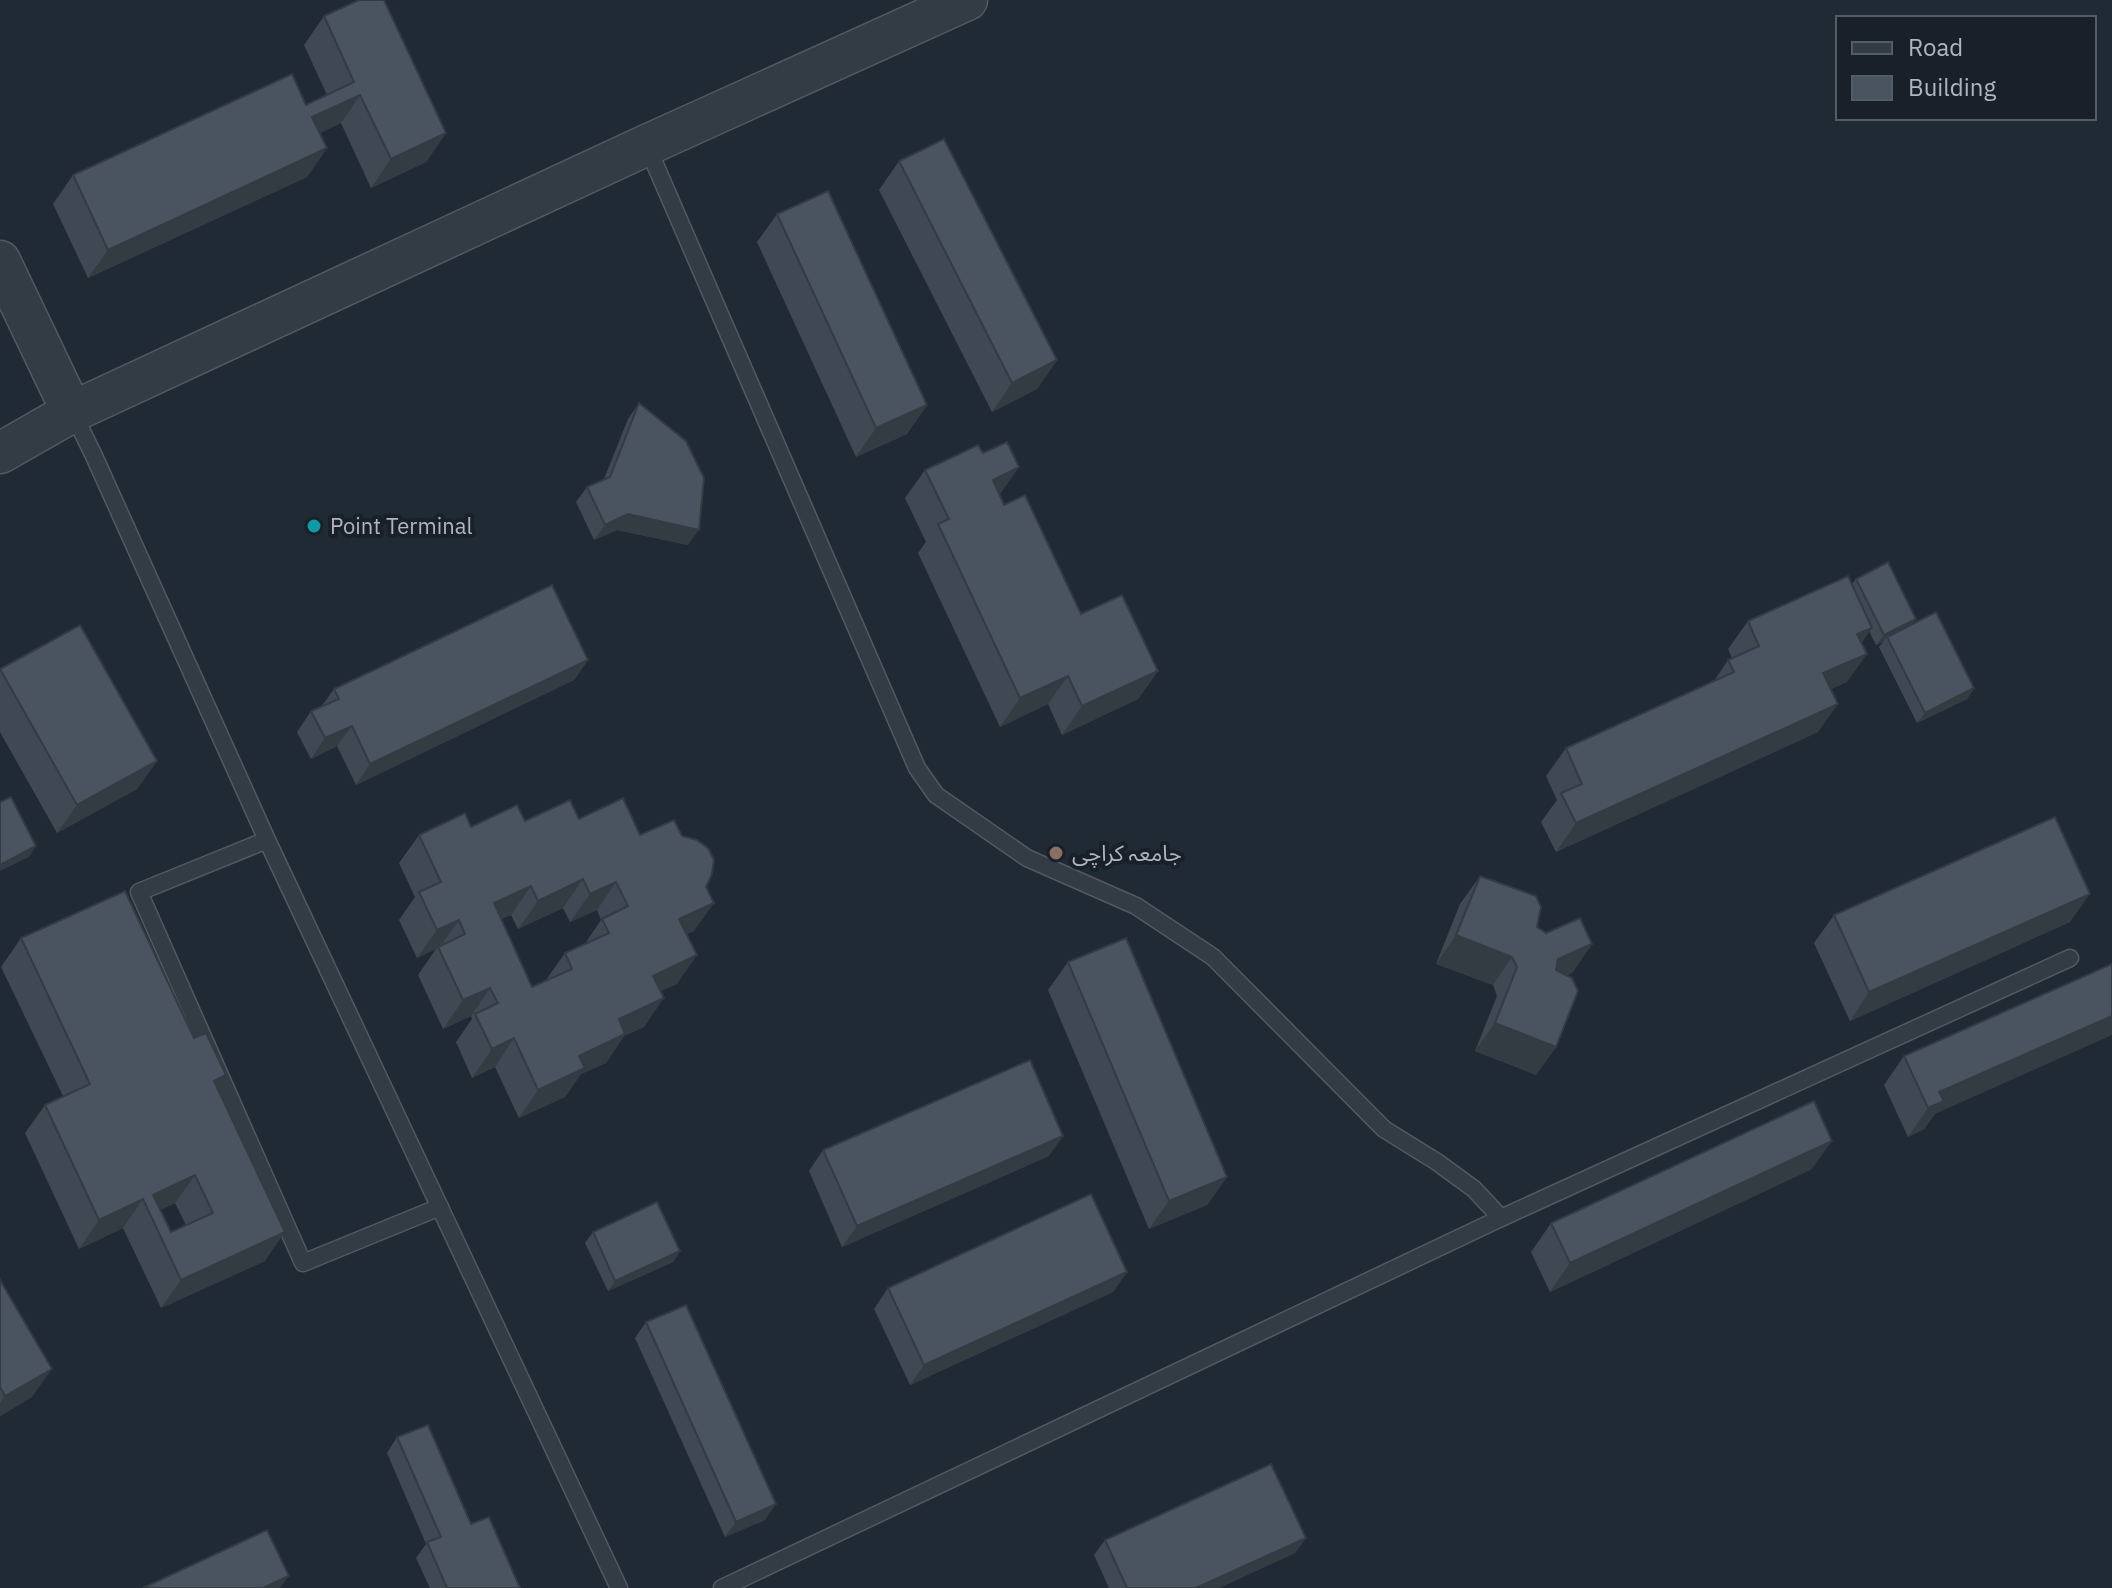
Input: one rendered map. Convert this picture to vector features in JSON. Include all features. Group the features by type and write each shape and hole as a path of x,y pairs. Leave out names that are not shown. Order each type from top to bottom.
{"street":[{"path":"0,453 72,412 967,0"},
{"path":"0,261 72,412"}],"lane":[{"path":"647,145 917,768 936,795 1027,858 1136,906 1213,957 1384,1129 1474,1189 1501,1218"},
{"path":"72,412 267,840 619,1588"},
{"path":"267,840 139,892 303,1263 440,1207"},
{"path":"722,1588 1501,1218 2070,958"}],"building":[{"path":"359,0 384,0 446,133 391,159 360,95 312,117 327,148 108,250 73,175 292,74 306,105 354,82 324,16"},
{"path":"944,139 1057,360 1012,383 899,161"},
{"path":"828,191 927,405 876,428 777,214"},
{"path":"639,403 686,441 704,478 699,530 628,514 605,525 587,487 610,477"},
{"path":"1007,442 1019,467 993,480 1004,505 1025,495 1081,614 1122,595 1158,671 1082,706 1068,676 1020,698 938,524 949,519 925,470 978,445 983,453"},
{"path":"1888,562 1916,619 1884,635 1856,579"},
{"path":"1848,576 1872,628 1857,634 1867,654 1823,673 1838,704 1576,823 1561,793 1582,784 1566,748 1734,672 1728,660 1759,646 1748,621"},
{"path":"552,585 588,660 370,764 352,726 325,738 311,711 339,699 334,689"},
{"path":"1936,612 1974,688 1925,713 1887,637"},
{"path":"80,625 157,761 77,805 0,669"},
{"path":"11,797 36,846 0,865 0,802"},
{"path":"623,798 640,835 674,820 682,836 697,840 708,848 714,860 706,887 714,903 679,919 697,955 653,976 664,998 619,1019 625,1034 579,1056 585,1068 538,1090 514,1038 492,1049 475,1014 498,1003 490,988 463,1000 438,947 465,934 459,920 437,930 419,892 441,882 419,835 465,813 471,827 517,805 525,821 570,800 579,819","holes":["583,879 590,894 616,882 628,906 602,919 609,933 565,953 572,969 532,987 494,903 531,886 538,901"]},
{"path":"2055,817 2090,894 1869,992 1834,915"},
{"path":"1480,876 1536,896 1541,907 1537,927 1546,933 1580,918 1592,944 1558,959 1556,970 1572,978 1578,991 1556,1047 1495,1023 1517,967 1512,957 1456,935"},
{"path":"125,891 194,1038 206,1033 226,1075 214,1081 285,1232 181,1280 143,1199 99,1220 45,1105 90,1084 21,938","holes":["195,1175 213,1213 171,1232 153,1195"]},
{"path":"1126,938 1227,1177 1169,1201 1068,962"},
{"path":"2112,964 2112,1016 1939,1092 1944,1101 1928,1108 1904,1056"},
{"path":"1030,1060 1063,1136 857,1226 823,1150"},
{"path":"1814,1101 1832,1141 1570,1263 1551,1223"},
{"path":"1091,1194 1127,1272 924,1365 888,1288"},
{"path":"657,1202 680,1251 615,1281 593,1232"},
{"path":"0,1280 52,1369 5,1396 0,1387"},
{"path":"686,1305 776,1504 736,1522 646,1322"},
{"path":"428,1425 471,1524 489,1517 520,1588 447,1588 427,1542 441,1537 397,1437"},
{"path":"1271,1464 1306,1538 1196,1588 1127,1588 1105,1540"},
{"path":"267,1530 289,1576 263,1588 143,1588"}],"place":[{"name":"Point Terminal","path":"314,526"},
{"name":"جامعہ کراچی","path":"1056,853"}]}
